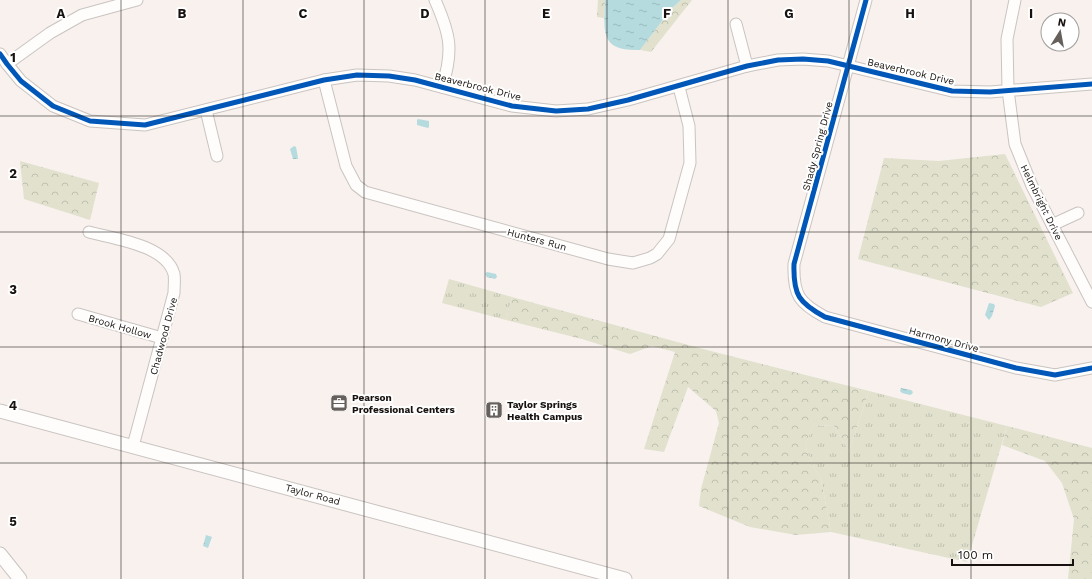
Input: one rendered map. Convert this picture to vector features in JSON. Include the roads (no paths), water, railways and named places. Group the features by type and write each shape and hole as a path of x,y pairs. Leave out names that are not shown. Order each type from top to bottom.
{"main road":[{"name":"Taylor Road","path":"0,411 625,579"},
{"path":"0,554 20,579"}],"street":[{"path":"7,64 50,33 82,15 137,0"},
{"path":"435,0 446,24 450,48 447,73 442,86"},
{"name":"Shady Spring Drive","path":"798,296 794,281 794,264 866,0"},
{"name":"Helmbright Drive","path":"1015,0 1007,39 1008,90 1015,144 1032,186 1092,302"},
{"path":"736,24 747,66"},
{"name":"Beaverbrook Drive","path":"0,54 21,81 53,106 90,121 145,125 324,80 357,75 389,76 442,86 512,106 556,111 588,109 628,100 679,87 747,66 778,60 803,59 828,61 952,91 990,92 1092,84"},
{"name":"Hunters Run","path":"324,80 346,166 356,185 365,192 392,201 608,259 634,263 657,254 669,239 690,163 689,126 679,87"},
{"path":"206,110 217,156"},
{"path":"1052,225 1078,213"},
{"name":"Chadwood Drive","path":"89,232 148,248 164,258 174,274 174,293 133,446"},
{"name":"Harmony Drive","path":"798,296 810,309 825,317 1016,368 1055,375 1092,368"},
{"name":"Brook Hollow","path":"78,314 162,338"}],"water":[{"path":"605,0 681,0 672,8 640,50 618,47 611,43 607,38 604,22"},
{"path":"418,119 429,121 429,127 417,125"},
{"path":"294,146 296,147 298,159 293,159 290,149"},
{"path":"487,272 496,274 497,277 495,279 487,277 485,274"},
{"path":"989,303 994,304 995,306 989,320 985,315"},
{"path":"901,388 911,390 913,392 910,395 902,393 900,391"},
{"path":"206,535 212,537 208,548 203,546"}],"place":[{"name":"Pearson Professional Centers","path":"339,403"},
{"name":"Taylor Springs Health Campus","path":"494,410"}]}
